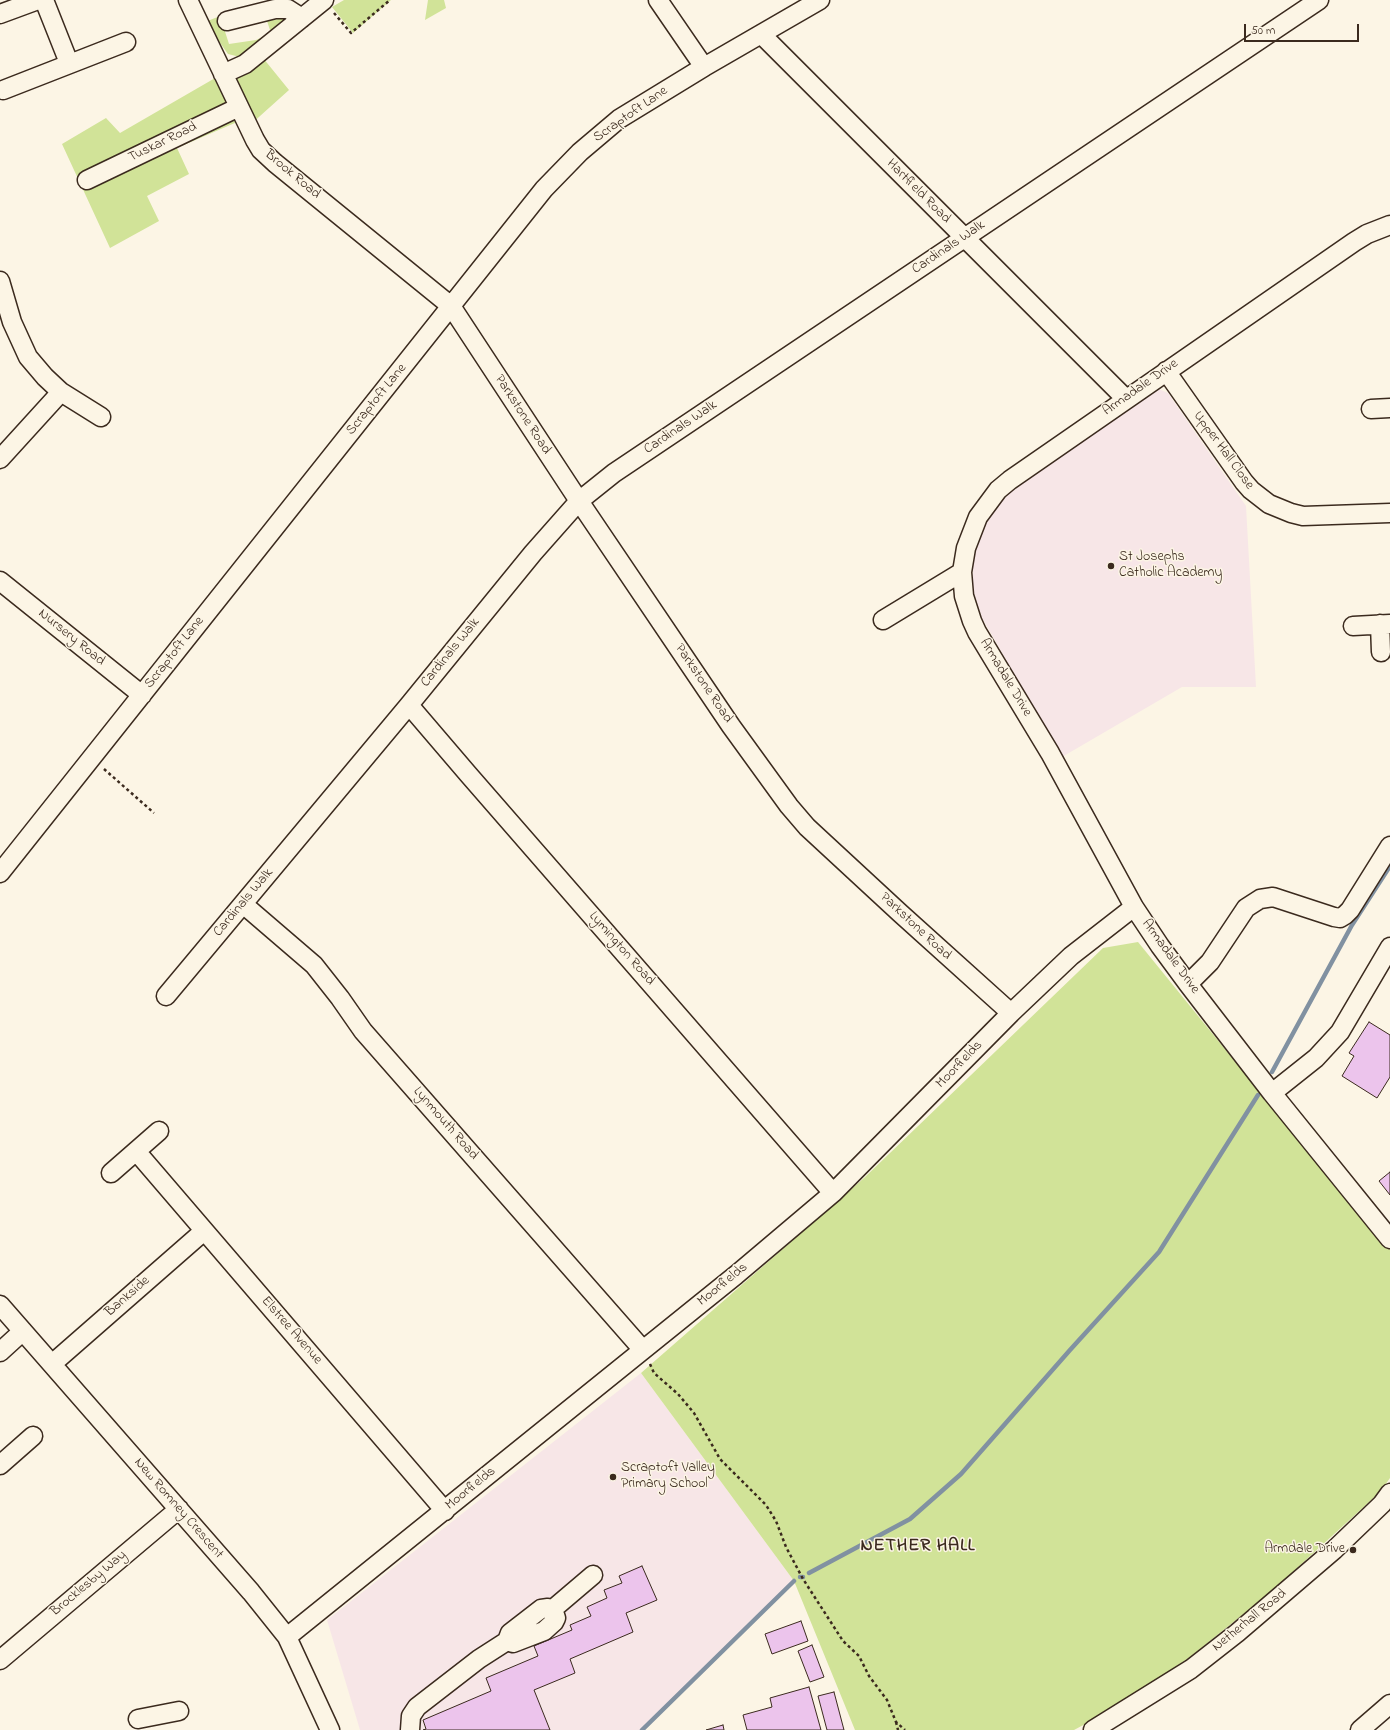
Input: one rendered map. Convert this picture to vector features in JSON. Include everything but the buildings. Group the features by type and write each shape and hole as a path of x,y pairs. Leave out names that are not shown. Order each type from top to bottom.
{"street":[{"path":"0,14 38,0"},
{"path":"44,0 69,63"},
{"name":"Brook Road","path":"188,0 255,140 268,157 451,306"},
{"path":"223,74 245,64 323,0"},
{"path":"658,0 704,67"},
{"name":"Scraptoft Lane","path":"0,873 544,189 580,152 619,119 704,67 820,0"},
{"name":"Cardinals Walk","path":"166,996 533,553 579,501 614,473 1319,0"},
{"path":"227,21 275,9 288,9 302,18"},
{"name":"Hartfield Road","path":"761,34 1126,399"},
{"path":"3,90 126,42"},
{"name":"Tuskar Road","path":"87,180 239,107"},
{"name":"Armadale Drive","path":"1390,225 1367,234 1354,242 1010,480 998,490 978,517 966,548 962,572 964,596 977,632 1050,753 1134,907 1188,984 1272,1093 1390,1239"},
{"path":"0,281 12,322 28,357 45,377 61,392 101,417"},
{"name":"Parkstone Road","path":"451,306 579,501 788,806 808,827 900,913 1011,1013"},
{"name":"Upper Hall Close","path":"1166,371 1244,482 1251,490 1269,504 1278,509 1303,516 1390,513"},
{"path":"0,459 61,392"},
{"path":"1371,409 1390,408"},
{"path":"883,620 962,572"},
{"name":"Nursery Road","path":"0,581 142,695"},
{"path":"1353,626 1385,624 1381,652"},
{"name":"Lymington Road","path":"409,704 468,774 833,1193"},
{"path":"1188,984 1210,962 1246,908 1260,898 1273,897 1334,917 1340,918 1345,915 1350,910 1390,846"},
{"name":"Lynmouth Road","path":"243,904 314,965 340,998 363,1031 643,1350"},
{"name":"Moorfields","path":"287,1637 736,1275 833,1193 1011,1013 1071,956 1134,907"},
{"path":"1272,1093 1316,1058 1340,1032 1390,947"},
{"path":"111,1173 159,1131"},
{"name":"Elstree Avenue","path":"136,1151 445,1510"},
{"name":"Bankside","path":"52,1364 204,1230"},
{"name":"New Romney Crescent","path":"0,1305 251,1592 287,1637 330,1730"},
{"path":"0,1352 23,1331"},
{"path":"0,1465 33,1436"},
{"name":"Netherhall Road","path":"1094,1730 1191,1669 1237,1633 1334,1550 1387,1502"},
{"name":"Brocklesby Way","path":"0,1660 179,1509"},
{"path":"410,1730 412,1716 417,1707 479,1659 507,1641 510,1633 542,1609 553,1609 593,1575"},
{"path":"1360,1730 1390,1704"},
{"path":"138,1719 160,1722 180,1711"}],"path":[{"path":"323,0 351,33 390,0"},
{"path":"91,758 154,813"},
{"path":"643,1350 654,1374 678,1394 694,1413 720,1458 766,1505 776,1521 786,1547 803,1579 843,1641 859,1656 869,1676 887,1700 898,1730"},
{"path":"896,1722 905,1730"}],"shaded area":[{"name":"St Josephs Catholic Academy","path":"1156,388 1168,393 1246,506 1256,687 1182,687 1062,757 982,618 973,589 973,558 977,544 989,517 1008,494"},
{"name":"Scraptoft Valley Primary School","path":"641,1373 794,1581 641,1730 360,1730 327,1620"}],"green space":[{"path":"344,0 391,0 353,33 332,7"},
{"path":"428,0 444,0 446,8 425,20"},
{"path":"220,16 229,44 256,40 271,33 267,21 289,17 259,53 289,90 250,125 244,119 177,148 189,174 147,196 159,221 110,248 62,144 106,118 120,133 248,59 228,54 205,22"},
{"path":"1138,942 1307,1150 1390,1249 1390,1478 1380,1492 1272,1591 1190,1657 1117,1707 1074,1730 855,1730 794,1581 641,1373 864,1178 1103,948"}],"waterway":[{"path":"1272,1072 1352,925 1390,866"},
{"path":"809,1573 910,1519 961,1474 1159,1252 1258,1095"},
{"path":"642,1730 794,1581"}],"place":[{"name":"St Josephs Catholic Academy","path":"1111,566"},
{"name":"Scraptoft Valley Primary School","path":"613,1477"},
{"name":"Armdale Drive","path":"1353,1550"}],"district":[{"name":"NETHER HALL","path":"918,1547"}]}
